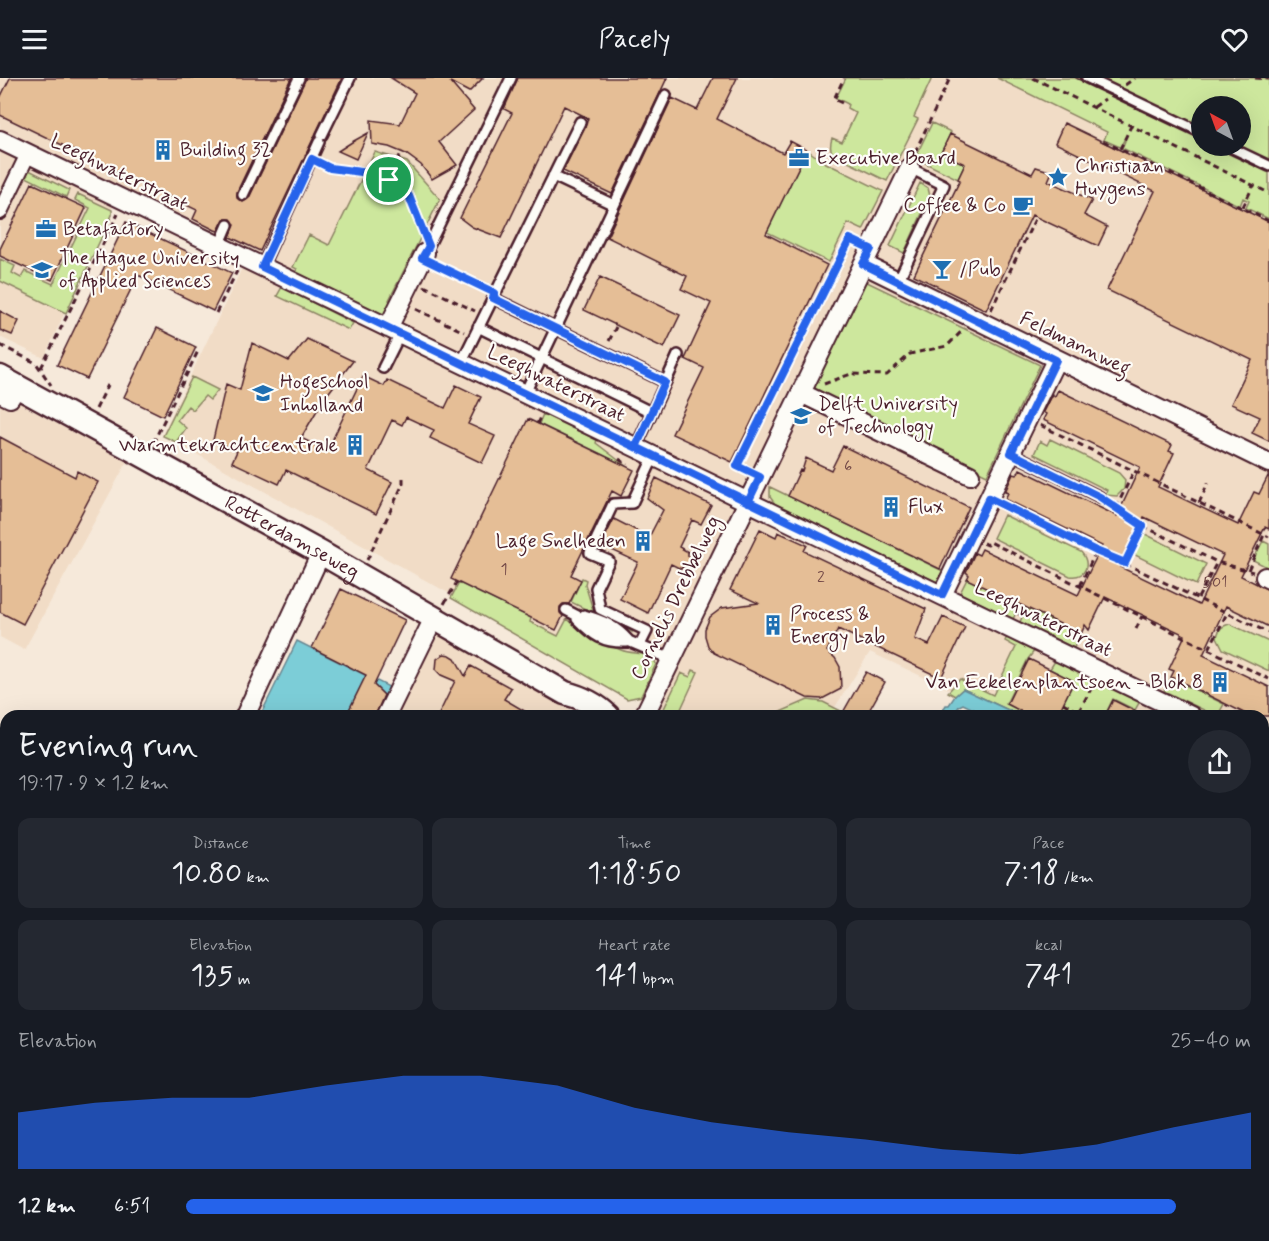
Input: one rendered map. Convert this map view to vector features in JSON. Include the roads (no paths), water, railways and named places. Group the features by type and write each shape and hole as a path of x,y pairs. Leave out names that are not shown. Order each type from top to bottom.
{"street":[{"name":"Leeghwaterstraat","path":"0,140 525,393 630,459 654,456 1179,710"},
{"path":"0,212 28,154"},
{"name":"Cornelis Drebbelweg","path":"647,710 760,477 806,396 867,256 910,168"},
{"path":"394,331 401,303 425,252"},
{"name":"Feldmannweg","path":"867,256 898,281 1269,463"},
{"path":"942,595 1056,360"},
{"name":"Rotterdamseweg","path":"6,385 321,553 439,611 565,693 574,704 584,710"},
{"path":"806,396 970,475"},
{"path":"248,710 321,553"},
{"path":"389,710 439,611"},
{"name":"Rotterdamseweg","path":"565,693 578,696 602,710"}],"lane":[{"path":"243,195 299,78"},
{"path":"262,267 350,78"},
{"path":"425,252 511,78"},
{"path":"1087,78 1191,128"},
{"path":"525,393 666,95"},
{"path":"461,363 580,122"},
{"path":"1248,156 1269,166"},
{"path":"898,281 944,185 910,168"},
{"path":"553,176 614,205"},
{"path":"219,246 228,225"},
{"path":"494,296 665,382"},
{"path":"478,327 651,412"},
{"path":"383,368 394,331"},
{"path":"630,459 678,355"},
{"path":"1011,453 1100,497"},
{"path":"640,645 647,631 600,609 596,588 609,561 590,553 613,504 632,503 654,456"},
{"path":"566,610 671,660"}],"water":[{"path":"297,641 391,688 380,710 263,710"},
{"path":"963,689 1008,710 976,710 963,704 957,710 943,710"}],"tram line":[{"path":"1076,78 1191,133"},
{"path":"1237,156 1269,171"}],"place":[{"name":"Building 32","path":"163,150"},
{"name":"Executive Board","path":"799,158"},
{"name":"Christiaan Huygens","path":"1058,177"},
{"name":"Coffee & Co","path":"1023,205"},
{"name":"Betafactory","path":"46,229"},
{"name":"/Pub","path":"942,269"},
{"name":"The Hague University of Applied Sciences","path":"42,270"},
{"name":"Hogeschool Inholland","path":"263,393"},
{"name":"Delft University of Technology","path":"801,416"},
{"name":"Warmtekrachtcentrale","path":"355,445"},
{"name":"Flux","path":"891,507"},
{"name":"Lage Snelheden","path":"643,541"},
{"name":"Process & Energy Lab","path":"773,625"},
{"name":"Van Eekelenplantsoen - Blok 8","path":"1220,682"}]}
